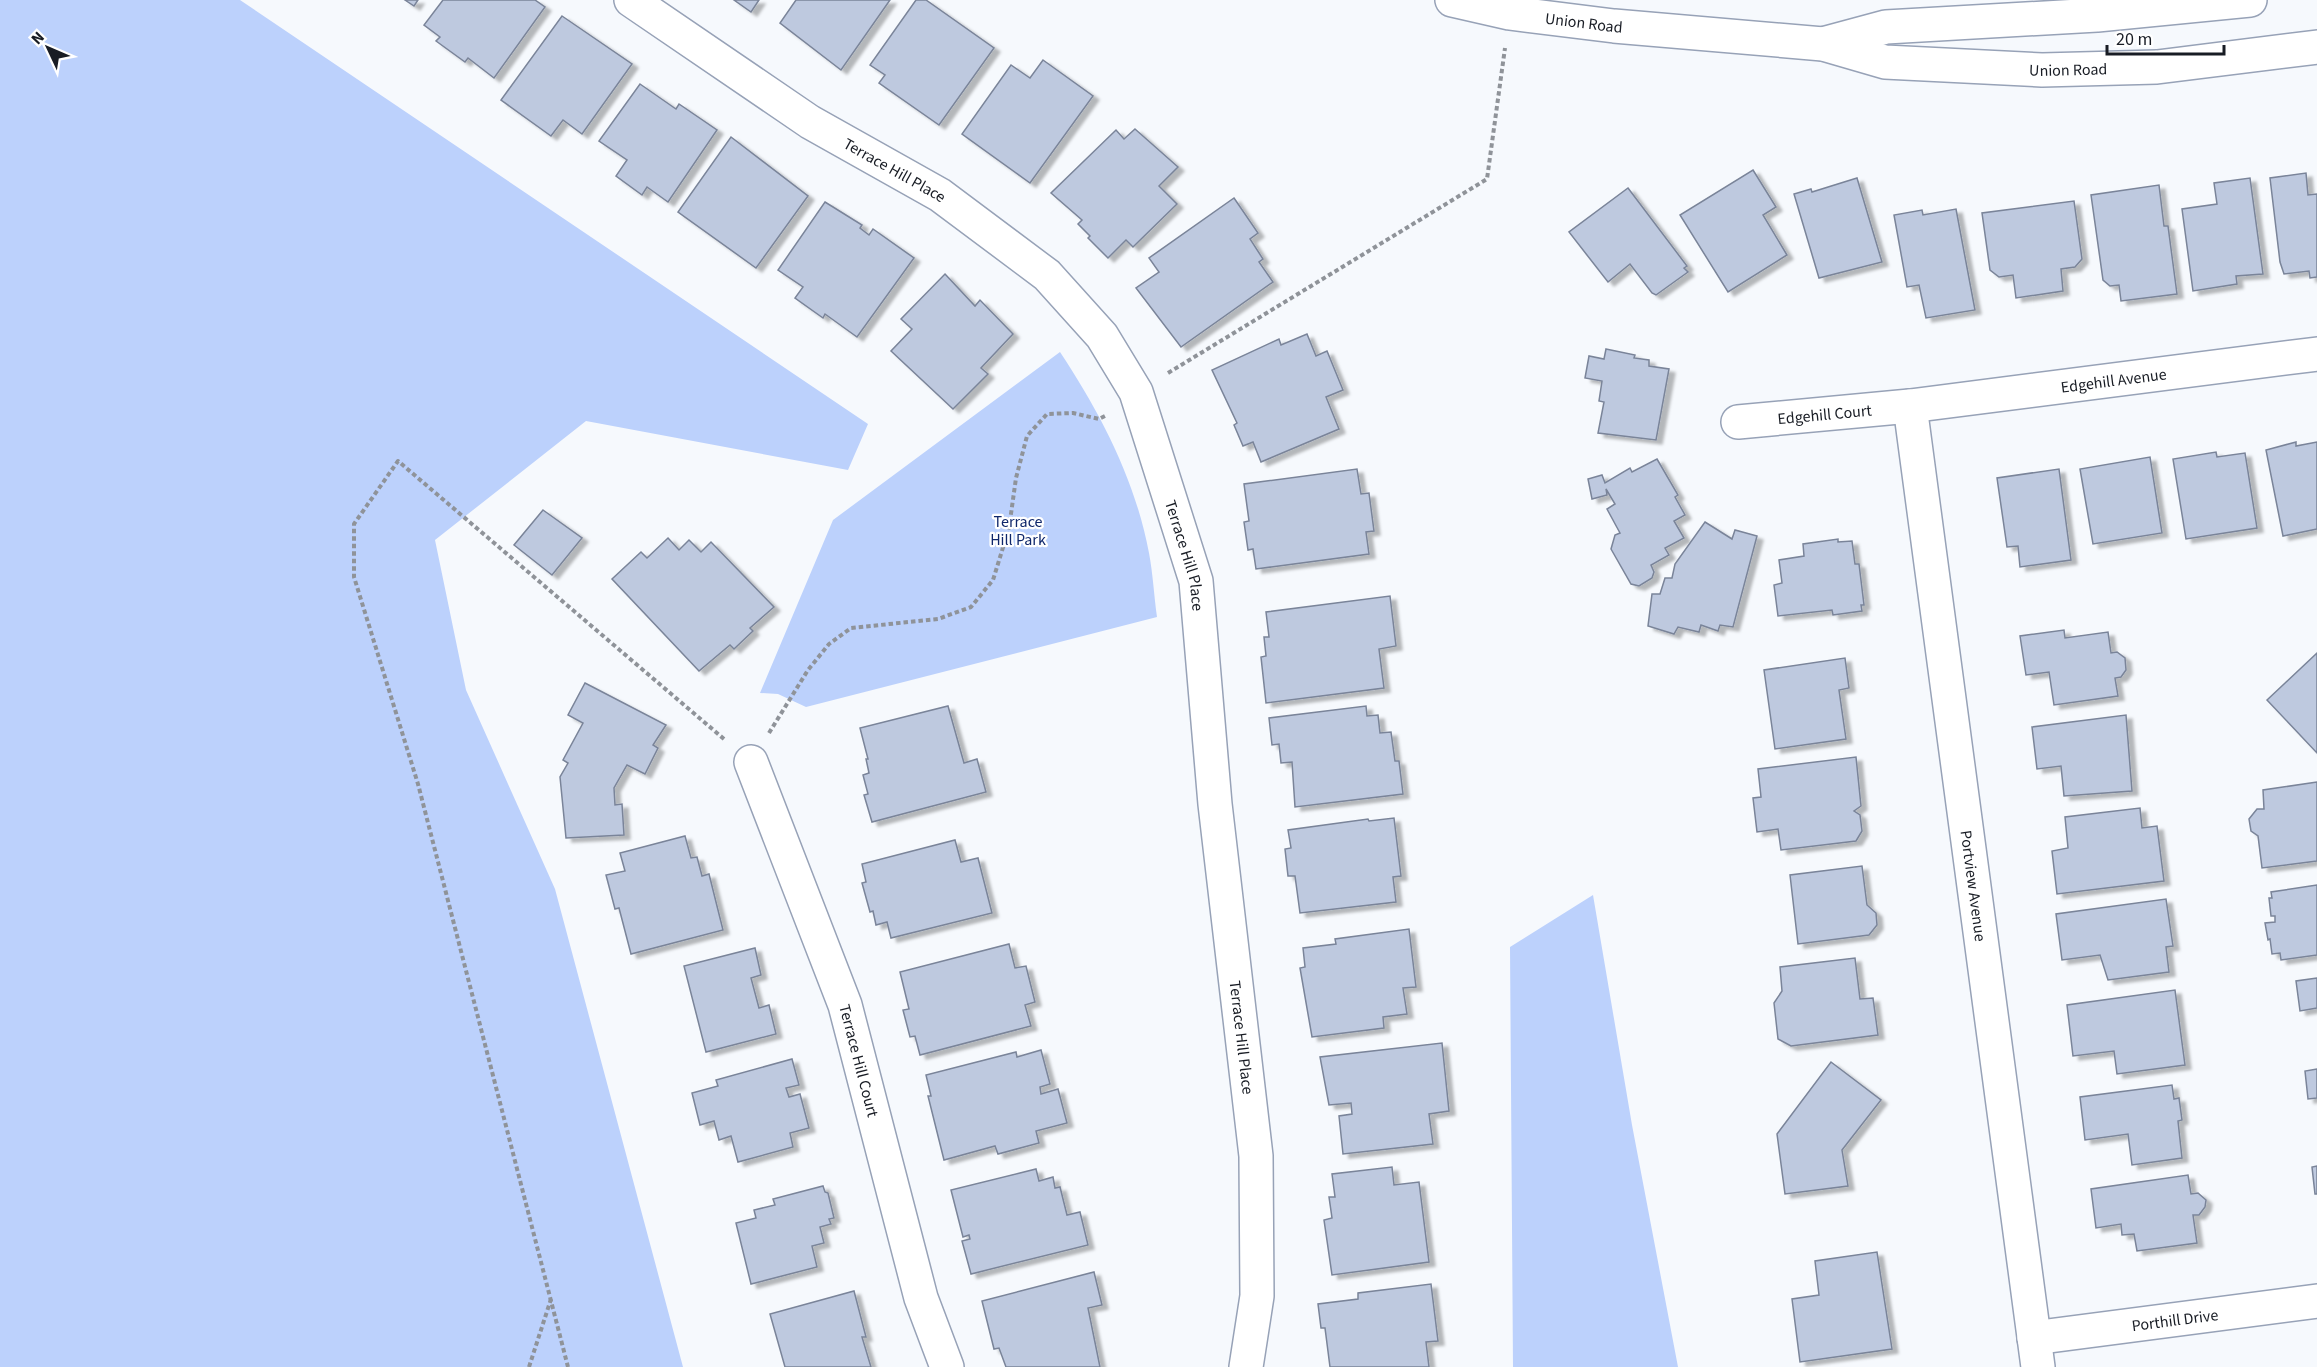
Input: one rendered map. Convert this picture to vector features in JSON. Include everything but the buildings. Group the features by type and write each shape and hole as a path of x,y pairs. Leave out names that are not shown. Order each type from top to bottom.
{"street":[{"name":"Terrace Hill Place","path":"631,0 810,122 940,195 1047,275 1102,336 1138,397 1196,581 1215,804 1256,1156 1257,1296 1246,1367"},
{"name":"Union Road","path":"1452,0 1509,13 1614,26 1823,44 1885,62 2042,70 2157,67 2317,47"},
{"name":"Union Road","path":"1823,44 1886,27 2097,15 2250,0"},
{"name":"Edgehill Avenue","path":"1910,406 2317,354"},
{"name":"Edgehill Court","path":"1738,422 1910,406"},
{"name":"Portview Avenue","path":"1910,406 2036,1352"},
{"name":"Terrace Hill Court","path":"751,762 845,1005 921,1298 947,1367"},
{"name":"Porthill Drive","path":"2036,1352 2317,1301"}],"path":[{"path":"568,1367 418,784 354,577 354,524 398,461 751,762 808,670 829,644 851,628 938,619 971,607 993,580 1009,528 1016,478 1027,436 1047,414 1073,413 1099,419 1138,397 1487,179 1509,13"},
{"path":"529,1367 551,1299"}],"green space":[{"path":"0,0 240,0 868,424 848,470 586,421 435,540 466,690 555,889 683,1367 0,1367"},
{"name":"Terrace Hill Park","path":"1060,352 1115,448 1135,499 1152,569 1157,617 806,707 778,694 760,693 833,520"},
{"path":"1593,895 1632,1125 1678,1367 1513,1367 1510,947"}]}
